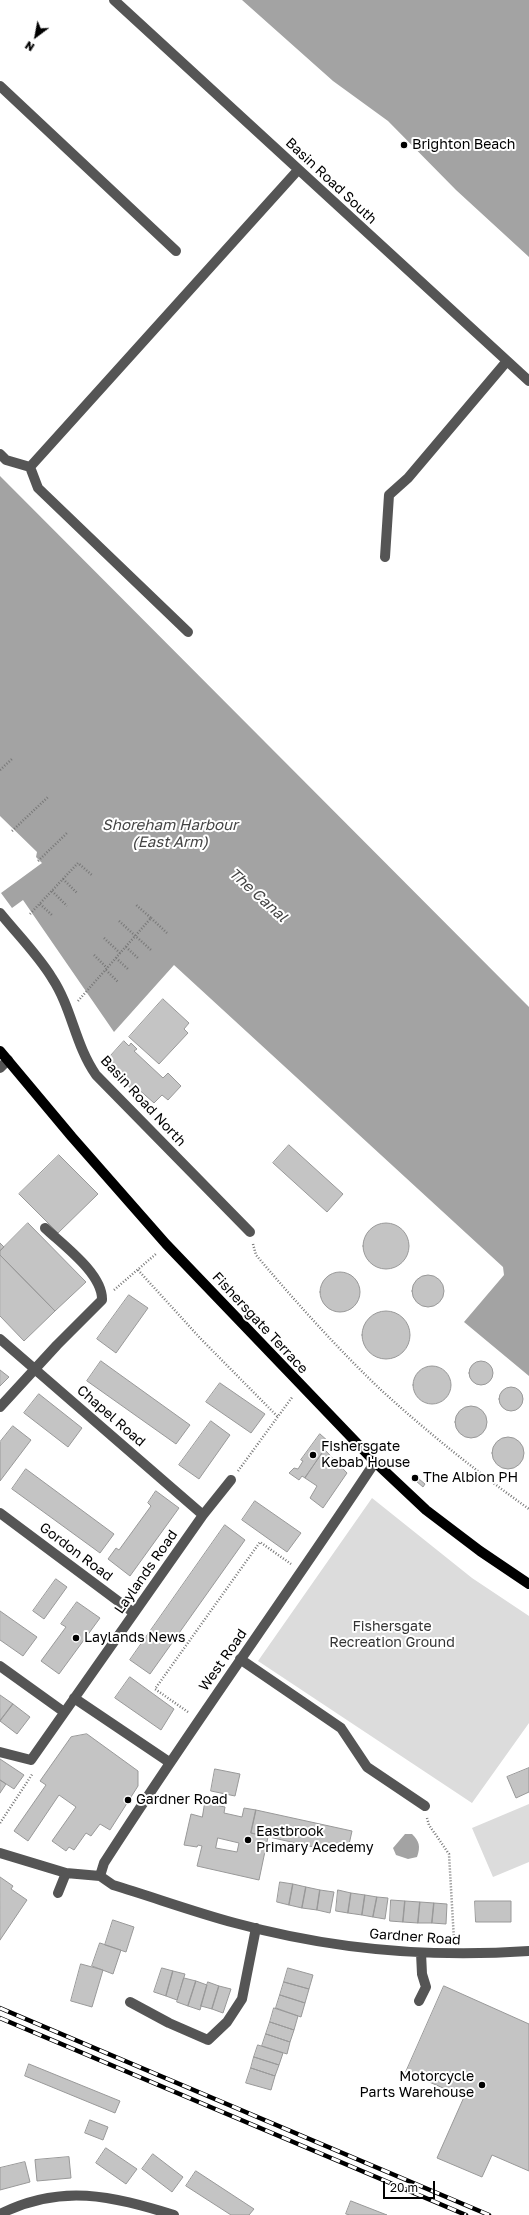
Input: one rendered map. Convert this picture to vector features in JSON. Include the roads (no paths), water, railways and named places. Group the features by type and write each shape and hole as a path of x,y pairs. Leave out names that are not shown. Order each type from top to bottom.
{"main road":[{"name":"Fishersgate Terrace","path":"0,1051 72,1137 166,1244 375,1462 426,1510 480,1551 529,1584"}],"street":[{"name":"Basin Road South","path":"114,0 529,381"},
{"path":"0,86 176,251"},
{"path":"30,467 298,170"},
{"path":"385,557 389,495 408,478 507,361"},
{"path":"0,454 6,460 30,467"},
{"path":"30,467 38,488 188,632"},
{"name":"Basin Road North","path":"0,913 52,977 62,997 86,1060 96,1075 250,1232"},
{"path":"0,1068 8,1060"},
{"path":"0,1407 35,1368 102,1300 102,1293 91,1272 44,1228"},
{"name":"Chapel Road","path":"0,1339 203,1515"},
{"name":"West Road","path":"100,1876 104,1863 169,1762 302,1572 375,1462"},
{"name":"Laylands Road","path":"0,1752 30,1760 203,1515 232,1480"},
{"name":"Gordon Road","path":"0,1513 134,1613"},
{"path":"240,1659 341,1728 367,1767 425,1806"},
{"path":"0,1666 64,1712"},
{"path":"74,1698 169,1762"},
{"name":"Gardner Road","path":"0,1853 66,1873 100,1876 113,1885 235,1923 347,1946 455,1955 529,1951"},
{"path":"58,1893 66,1873"},
{"path":"130,2002 169,2023 208,2040 228,2022 242,1999 256,1928"},
{"path":"419,2001 426,1987 422,1974 421,1953"},
{"path":"0,2214 44,2197 84,2194 130,2202 174,2215"}],"water":[{"path":"242,0 529,0 529,257 456,190 388,121 333,81"},
{"name":"Shoreham Harbour (East Arm)","path":"0,476 529,1007 529,1376 464,1322 504,1275 503,1267 174,965 114,1032 23,900 12,908 1,893 42,863 36,857 37,852 0,816"},
{"path":"405,1834 412,1834 418,1841 419,1850 417,1857 408,1859 396,1855 393,1848"}],"railway":[{"path":"0,2008 489,2215"},
{"path":"0,2018 466,2215"}],"place":[{"name":"Brighton Beach","path":"404,145"},
{"name":"Fishersgate Kebab House","path":"313,1455"},
{"name":"The Albion PH","path":"415,1478"},
{"name":"Laylands News","path":"76,1638"},
{"name":"Gardner Road","path":"128,1800"},
{"name":"Eastbrook Primary Acedemy","path":"248,1840"},
{"name":"Motorcycle Parts Warehouse","path":"482,2085"}],"water label":[{"name":"The Canal","path":"258,895"}],"park label":[{"name":"Fishersgate Recreation Ground","path":"392,1636"}]}
